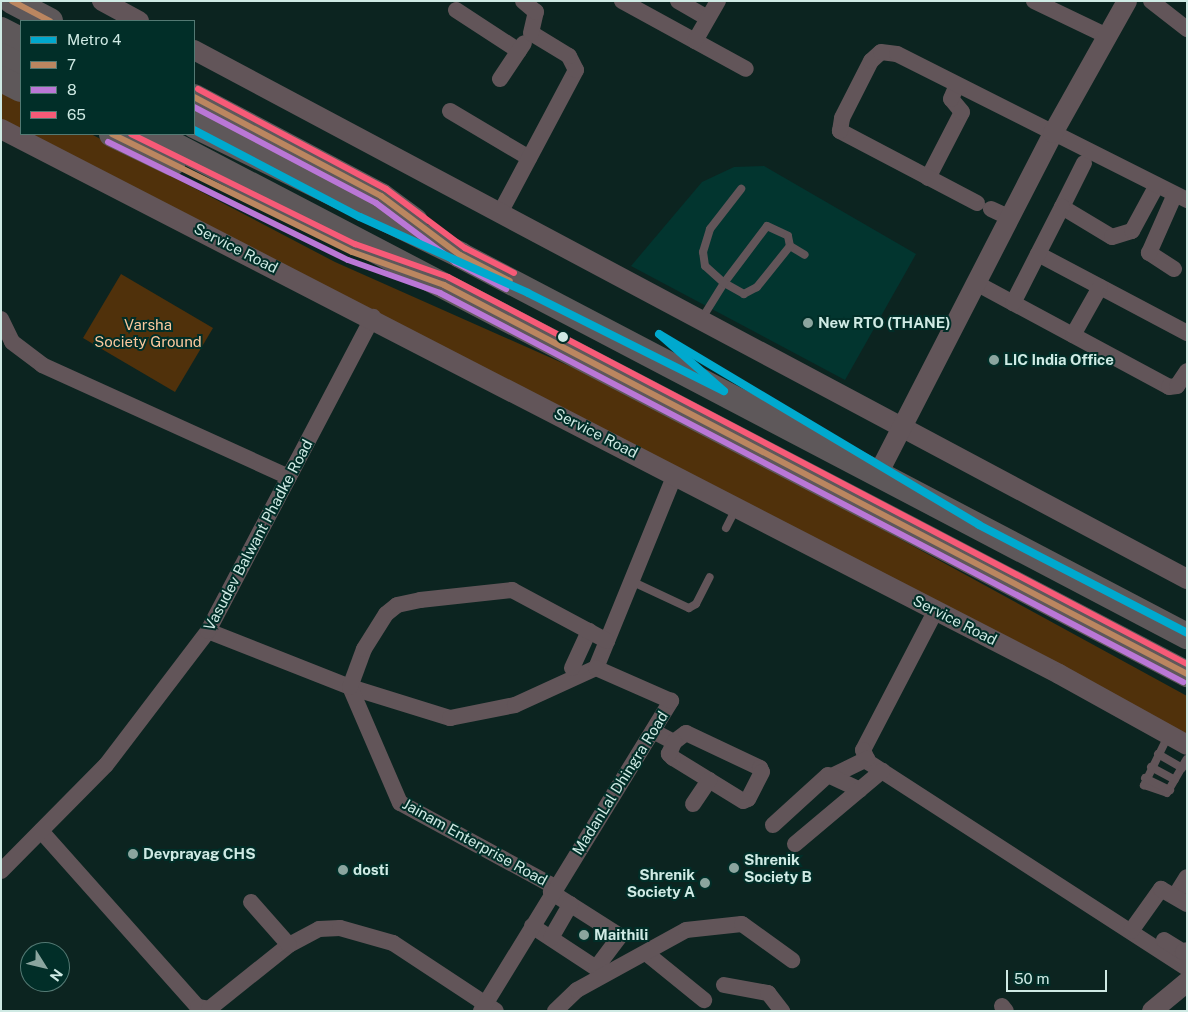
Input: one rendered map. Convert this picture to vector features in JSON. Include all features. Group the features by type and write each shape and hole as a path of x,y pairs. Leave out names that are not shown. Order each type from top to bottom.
{"highway":[{"path":"12,1 48,20"},
{"path":"1,30 20,40"},
{"path":"1,56 20,66"},
{"path":"1,79 20,88"},
{"path":"195,98 381,196 460,255"},
{"path":"195,125 460,255 1187,636"},
{"path":"114,135 352,252 444,285"},
{"path":"154,135 358,239 1187,674"}],"street":[{"path":"102,1 137,20"},
{"path":"500,79 530,33 536,12 522,1"},
{"path":"622,1 746,69"},
{"path":"678,1 708,18"},
{"path":"695,41 718,1"},
{"path":"1034,1 1107,36"},
{"path":"878,474 1053,133 1127,1"},
{"path":"1157,3 1187,29"},
{"path":"456,10 519,51"},
{"path":"500,213 576,64 530,33"},
{"path":"195,51 1187,579"},
{"path":"1010,218 928,178 838,126 871,61 881,52 897,54 1181,197 1149,253 1174,269"},
{"path":"928,178 962,112 951,99 957,85"},
{"path":"450,111 529,158"},
{"name":"Service Road","path":"1,129 737,506 1187,745"},
{"path":"1013,303 1084,163"},
{"path":"1062,207 1112,237 1122,237 1132,231 1157,185"},
{"path":"1038,254 1187,333"},
{"path":"976,283 1169,387 1181,382 1187,371"},
{"path":"1073,335 1100,287"},
{"name":"Vasudev Balwant Phadke Road","path":"1,871 106,765 208,631 372,318"},
{"path":"1,319 12,342 42,365 289,477"},
{"path":"208,631 350,687 450,718 515,705 596,668 675,474"},
{"path":"350,687 374,631 397,605 512,590 607,641"},
{"path":"936,610 863,750 867,759 882,771 1134,927 1183,952 1187,950"},
{"path":"572,668 589,631"},
{"name":"MadanLal Dhingra Road","path":"488,1009 553,889 671,701 596,668"},
{"name":"Jainam Enterprise Road","path":"350,687 400,803 553,889 571,904 620,936 596,968 550,938"},
{"path":"653,730 674,742"},
{"path":"686,733 762,772 743,801 673,758 674,742 686,733"},
{"path":"773,825 834,775 867,759"},
{"path":"795,844 882,771"},
{"path":"834,775 860,790"},
{"path":"693,804 709,780"},
{"path":"41,831 198,1007 210,1009 290,945 319,930 358,931 393,944 488,1009"},
{"path":"1134,927 1160,889 1181,900 1187,877"},
{"path":"251,902 290,945"},
{"path":"532,926 550,938 571,904"},
{"path":"555,1011 576,990 646,954 686,930 742,924 792,960"},
{"path":"1134,927 1186,981 1152,1011"},
{"path":"646,954 704,1000"},
{"path":"724,984 768,993 782,1011"}],"lane":[{"path":"741,189 710,229 703,252 705,266 724,283 749,292 790,246"},
{"path":"701,320 724,283 767,226 788,236 790,246 805,256"},
{"path":"726,528 737,506"},
{"path":"631,581 689,608 696,604 710,577"},
{"path":"1169,735 1145,778 1144,785 1157,794 1170,790 1187,759"},
{"path":"1158,754 1182,768"},
{"path":"1151,767 1175,780"}],"shaded area":[{"name":"New RTO (THANE)","path":"764,166 916,254 845,380 631,266 702,182 734,167"}],"green space":[{"path":"1,87 20,96 20,130 1,120"},
{"path":"31,135 93,135 335,262 648,401 1187,696 1187,739"},
{"name":"Varsha Society Ground","path":"121,274 213,328 175,392 83,338"}],"metro line":[{"name":"4","path":"195,131 360,217 528,293 724,391 659,334 979,525 1187,633"}],"transit line":[{"name":"7","path":"12,1 48,20"},
{"name":"65","path":"198,89 386,189 465,248 514,273"},
{"name":"7","path":"195,98 381,196 460,255 510,281"},
{"name":"8","path":"195,108 376,203 455,262 506,289"},
{"name":"7","path":"114,135 352,252 444,285 1187,674"},
{"name":"65","path":"133,135 355,244 448,277 1187,664"},
{"name":"8","path":"108,142 348,260 440,293 1183,682"}],"place":[{"name":"New RTO (THANE)","path":"808,323"},
{"name":"LIC India Office","path":"994,360"},
{"name":"Devprayag CHS","path":"133,854"},
{"name":"Shrenik Society B","path":"734,868"},
{"name":"dosti","path":"343,870"},
{"name":"Shrenik Society A","path":"705,883"},
{"name":"Maithili","path":"584,935"}]}
